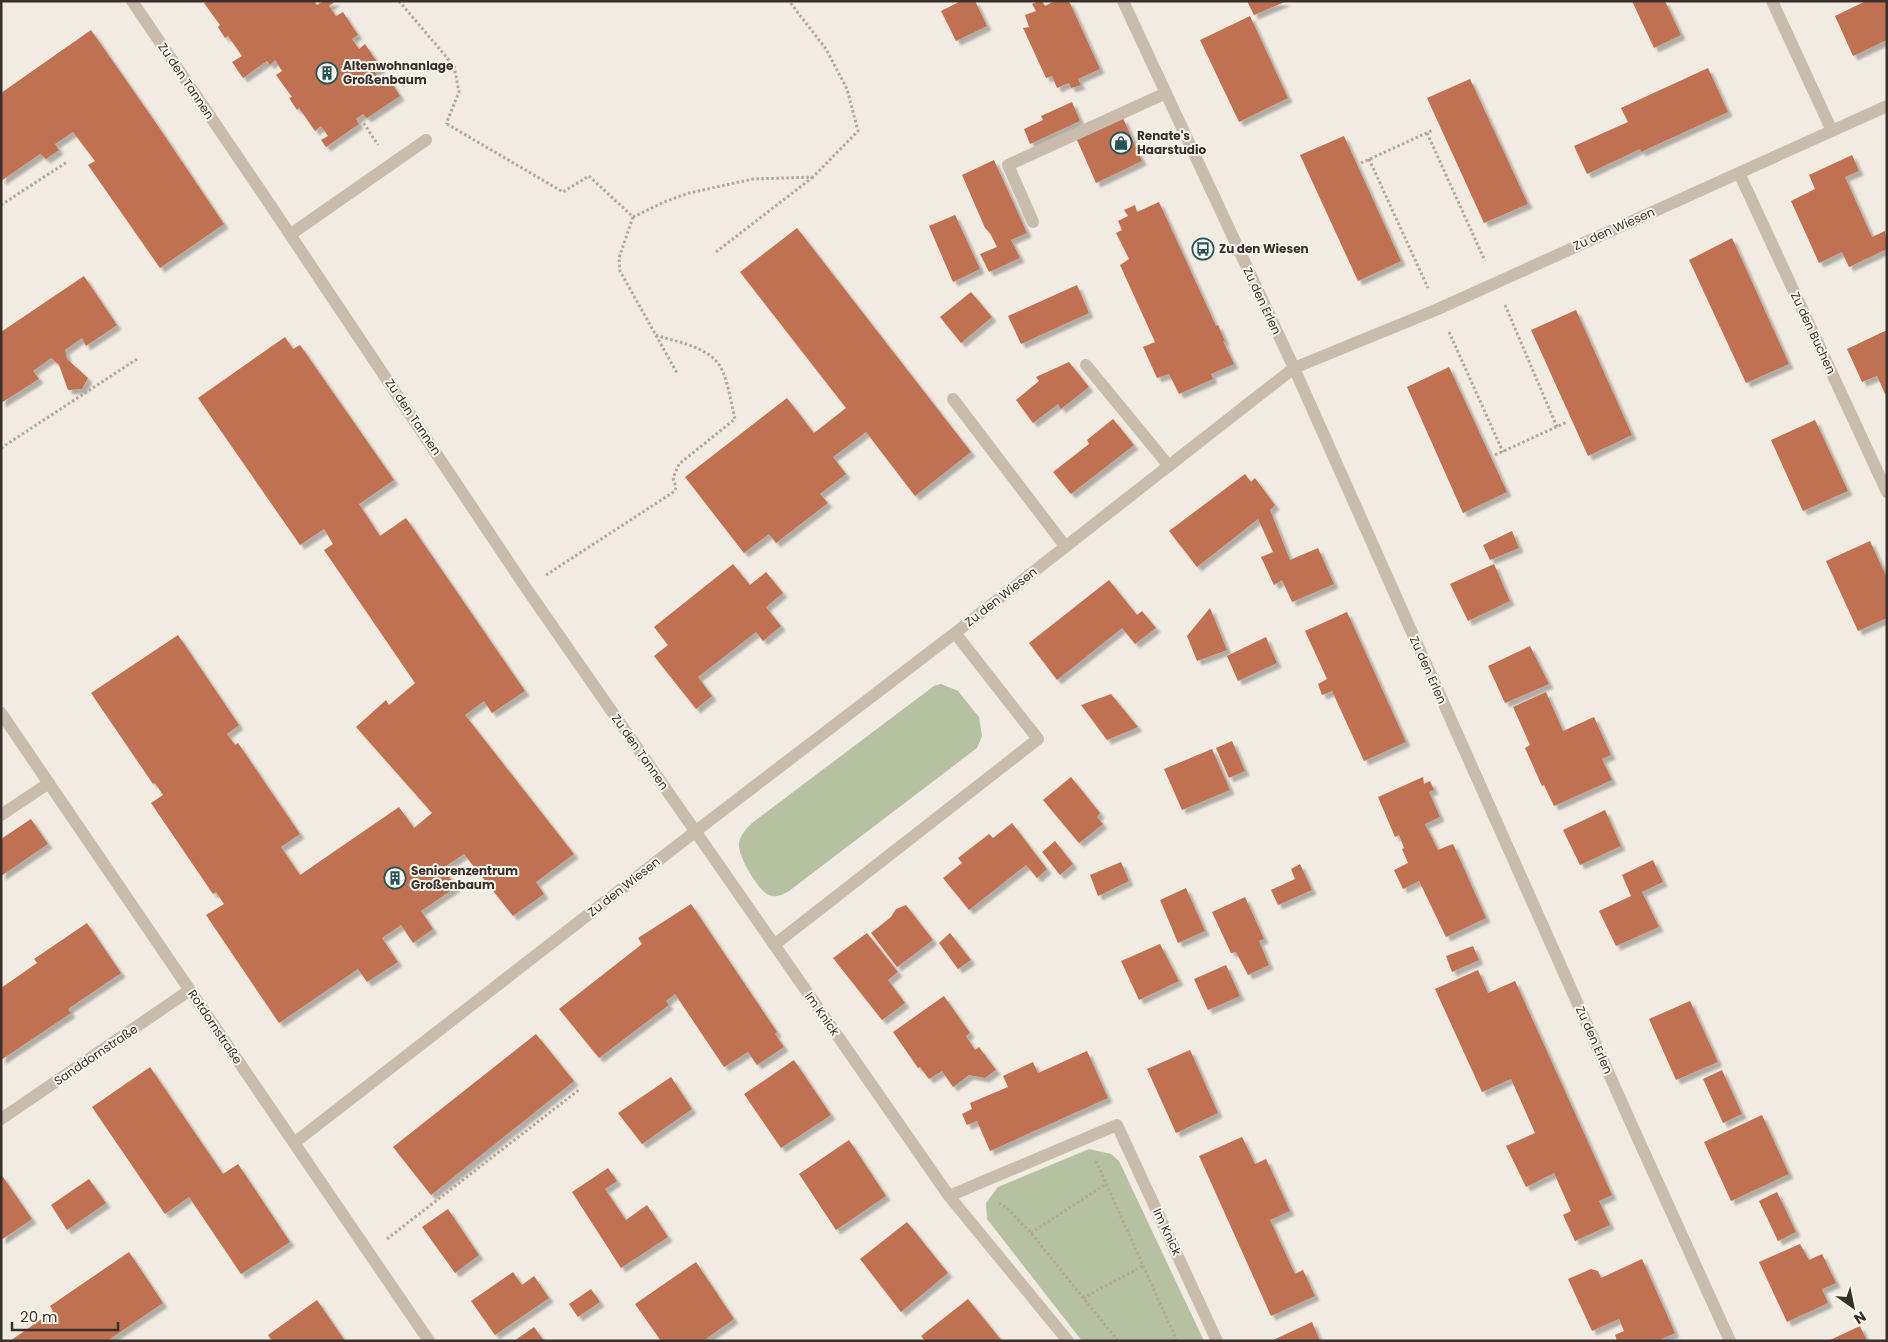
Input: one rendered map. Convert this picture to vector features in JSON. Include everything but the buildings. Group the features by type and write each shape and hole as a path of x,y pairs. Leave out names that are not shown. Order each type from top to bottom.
{"street":[{"name":"Zu den Tannen","path":"132,1 291,234 526,588 696,831"},
{"name":"Zu den Erlen","path":"1123,1 1294,368 1730,1341"},
{"path":"1772,1 1832,131"},
{"path":"1033,222 1008,165 1166,93"},
{"name":"Zu den Wiesen","path":"294,1143 955,633 1294,368 1495,283 1887,106"},
{"path":"291,234 426,140"},
{"name":"Zu den Buchen","path":"1739,173 1887,492"},
{"path":"1086,365 1169,466"},
{"path":"952,399 1065,546"},
{"name":"Zu den Wiesen","path":"774,945 1038,739 955,633"},
{"name":"Rotdornstraße","path":"1,713 429,1341"},
{"path":"1,814 49,783"},
{"name":"Im Knick","path":"696,831 949,1196 1068,1341"},
{"name":"Sanddornstraße","path":"1,1119 190,990"},
{"name":"Im Knick","path":"949,1196 1117,1125 1217,1341"}],"path":[{"path":"399,1 454,66 458,92 447,124 426,140"},
{"path":"716,252 813,177 858,131 847,89 826,49 789,1"},
{"path":"447,124 563,192 589,176 633,217"},
{"path":"1361,163 1433,130"},
{"path":"1427,133 1557,426"},
{"path":"1,204 67,162"},
{"path":"677,373 620,271 619,258 633,217 664,202 689,193 753,179 813,177"},
{"path":"526,588 676,490 673,478 679,464 735,419 722,370 714,358 703,351 655,335"},
{"path":"1,448 137,359"},
{"path":"1495,456 1567,422"},
{"path":"369,1253 580,1089"},
{"path":"1085,1138 1177,1341"},
{"path":"1031,1232 1106,1184"},
{"path":"970,1187 1007,1208 1031,1232 1118,1341"},
{"path":"1084,1298 1143,1266"}],"green space":[{"path":"941,684 958,691 979,717 982,736 977,748 789,891 776,896 763,891 749,871 741,855 739,843 742,834 752,823 934,686"},
{"path":"1089,1149 1111,1154 1119,1161 1204,1341 1082,1341 987,1219 986,1203 998,1187"}],"place":[{"name":"Altenwohnanlage Großenbaum","path":"327,73"},
{"name":"Renate's Haarstudio","path":"1121,143"},
{"name":"Zu den Wiesen","path":"1203,249"},
{"name":"Seniorenzentrum Großenbaum","path":"395,878"}]}
